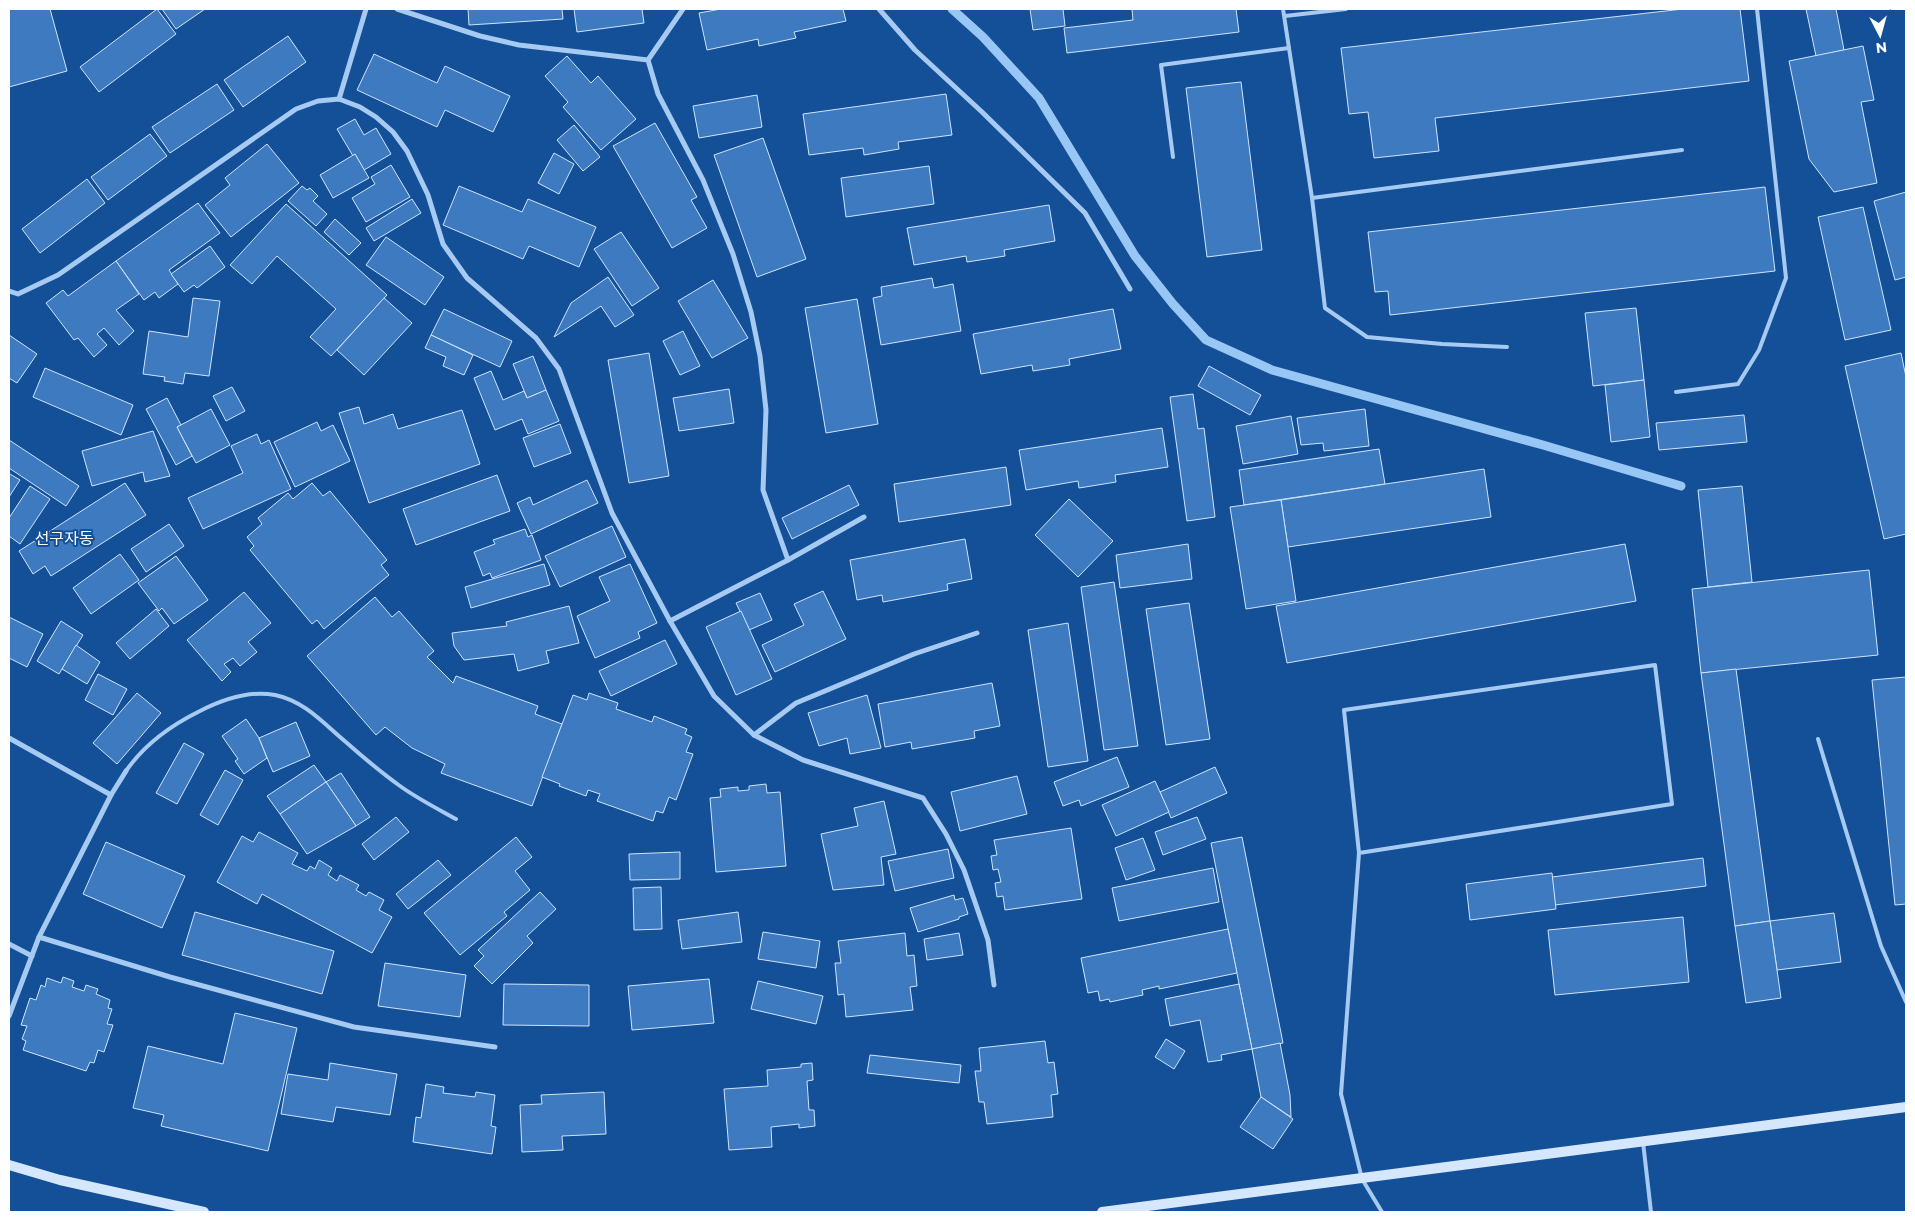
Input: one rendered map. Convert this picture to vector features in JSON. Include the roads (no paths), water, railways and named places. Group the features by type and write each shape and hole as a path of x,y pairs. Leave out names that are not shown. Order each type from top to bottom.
{"main road":[{"path":"1102,1212 1906,1107"},
{"path":"9,1165 60,1180 204,1212"}],"street":[{"path":"339,99 366,9"},
{"path":"397,9 480,36 519,45 648,60"},
{"path":"648,60 683,9"},
{"path":"879,9 915,50 982,112 1085,213 1130,289"},
{"path":"648,60 658,94 703,180 733,254 751,312 760,356 766,410 763,490 788,560"},
{"path":"9,291 18,294 58,275 296,109 318,101 339,99 360,107 376,117 393,132 406,150 428,195 443,244 467,278 536,338 559,369 612,513 670,621 714,696 754,735 803,760 923,798 946,834 964,870 988,940 994,986"},
{"path":"670,621 788,560 864,517"},
{"path":"754,735 796,703 914,654 977,633"},
{"path":"9,738 111,795"},
{"path":"9,1016 39,937 111,795 126,771"},
{"path":"39,937 170,977 354,1027 495,1047"},
{"path":"9,944 32,956"}],"lane":[{"path":"1284,9 1312,198 1325,308 1367,337 1507,348"},
{"path":"1284,16 1346,9"},
{"path":"1676,392 1738,384 1759,350 1786,278 1757,9"},
{"path":"1173,157 1161,65 1289,48"},
{"path":"1312,198 1682,150"},
{"path":"1359,853 1672,804 1654,665 1344,710 1359,853 1341,1094 1362,1179 1382,1212"},
{"path":"126,771 138,754 178,721 210,706 246,694 274,695 294,701 313,713 346,743 401,787 456,820"},
{"path":"1818,739 1881,946 1906,1002"},
{"path":"1642,1142 1651,1212"}],"waterway":[{"path":"952,9 983,37 1039,98 1135,256 1173,304 1206,340 1272,370 1543,445 1681,486"}],"district":[{"name":"선구자동","path":"64,538"}]}
